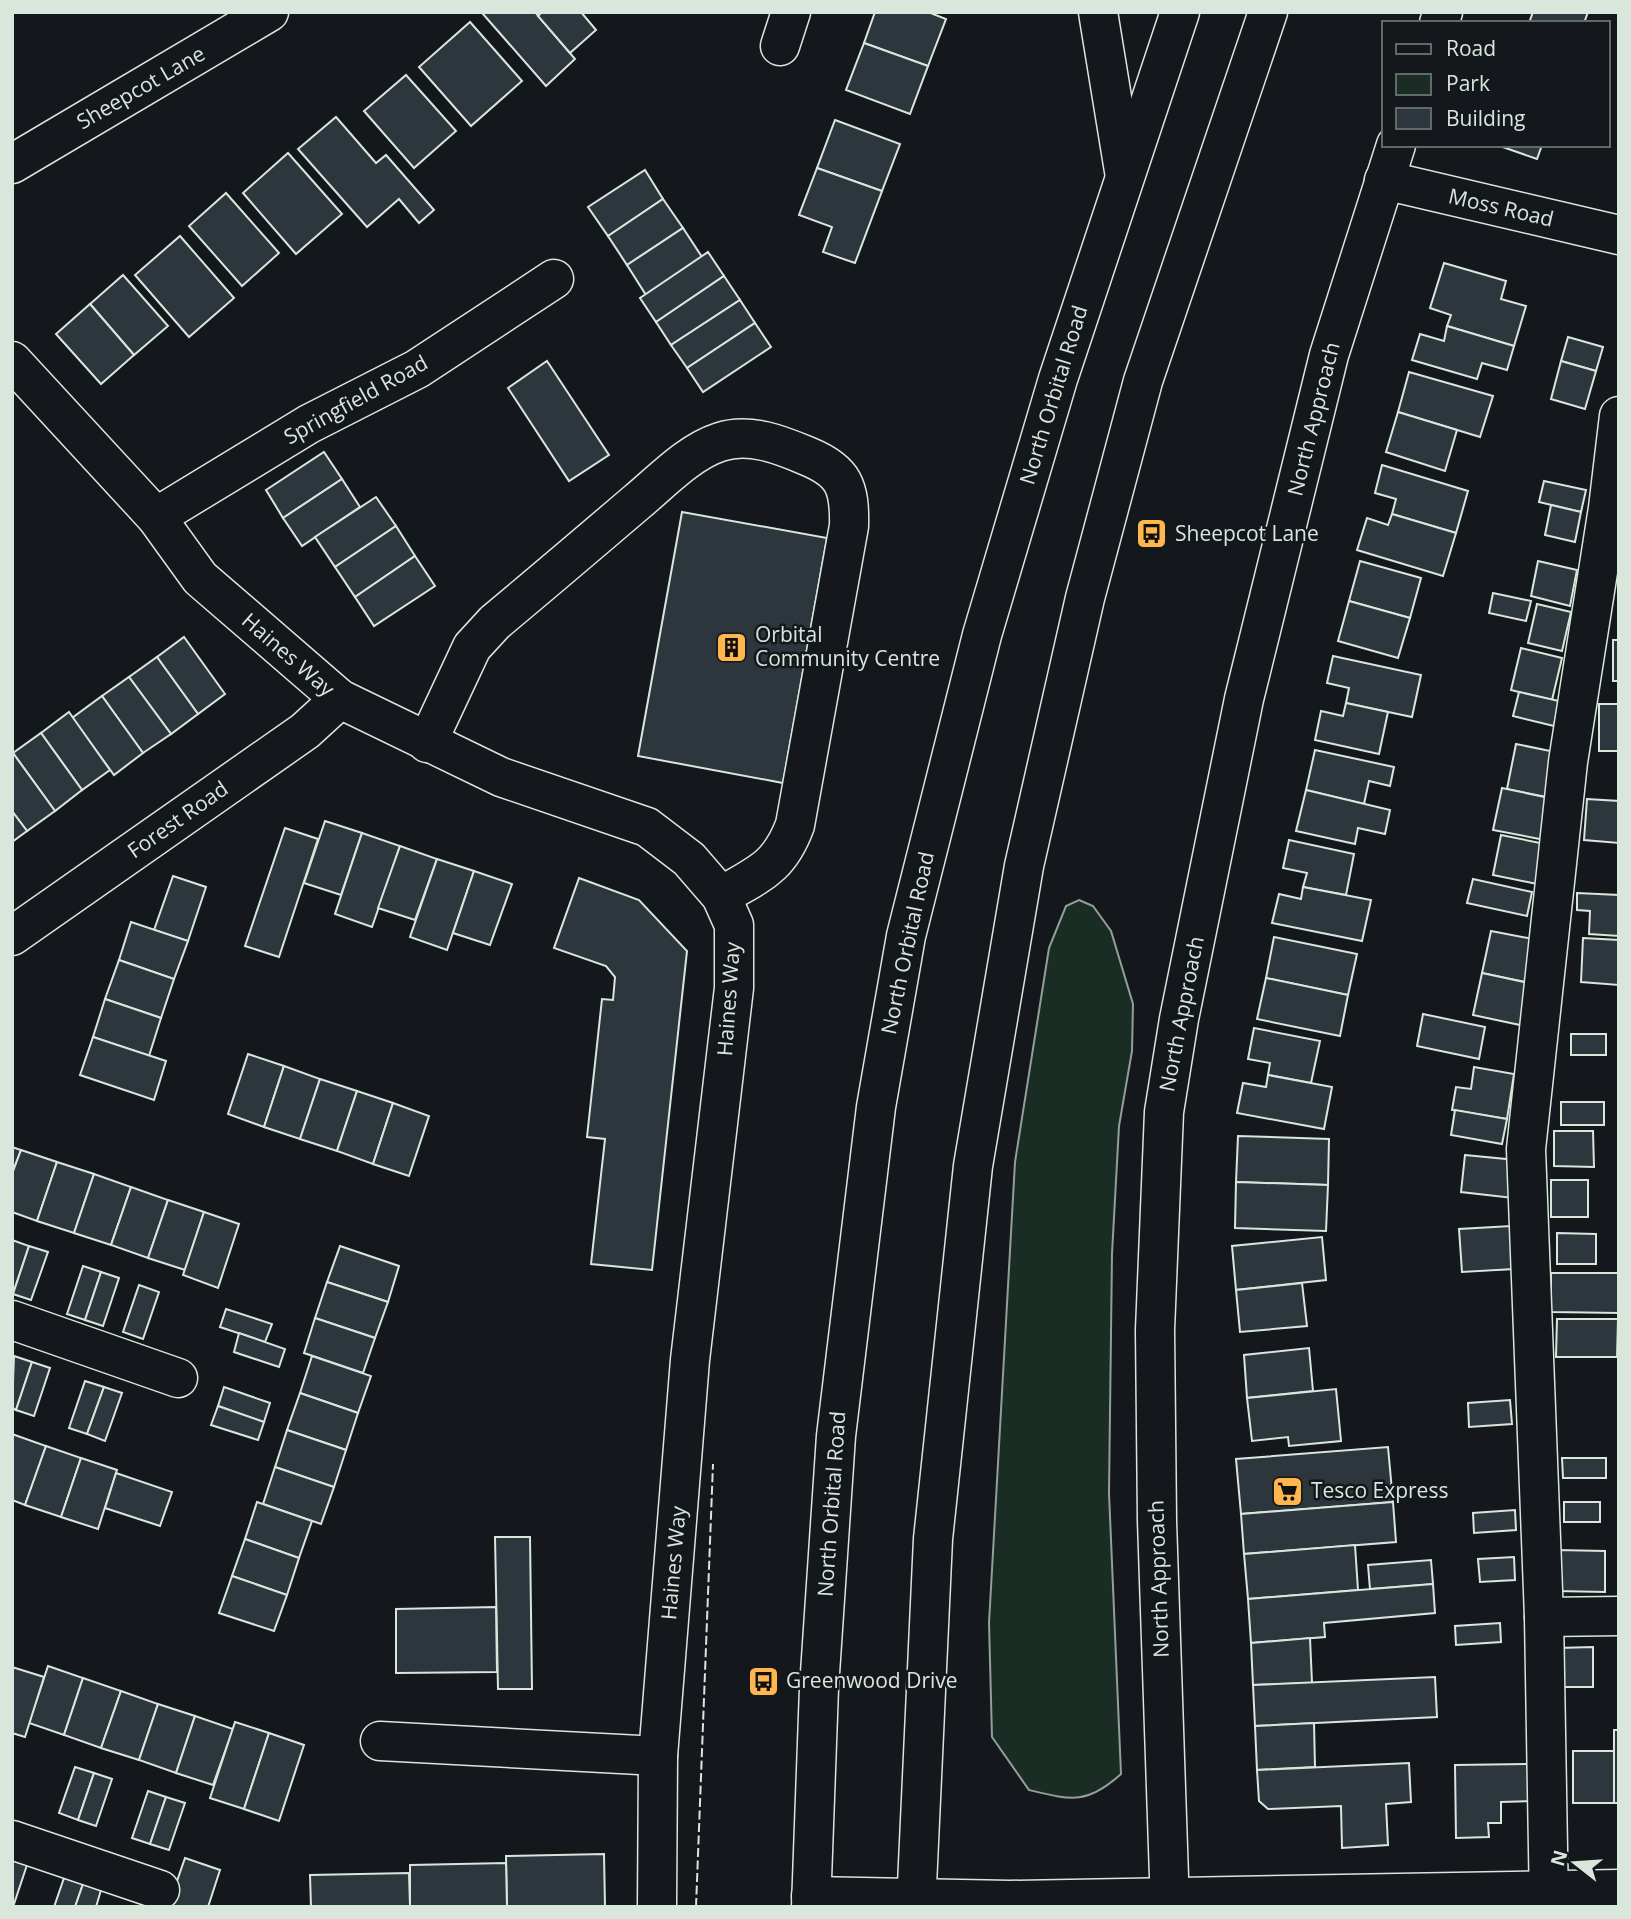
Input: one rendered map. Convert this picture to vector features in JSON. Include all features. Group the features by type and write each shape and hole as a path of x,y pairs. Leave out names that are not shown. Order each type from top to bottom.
{"main road":[{"name":"Sheepcot Lane","path":"12,164 270,12"},
{"path":"1098,12 1124,171"},
{"name":"North Orbital Road","path":"811,1901 819,1688 836,1436 876,1107 904,949 982,635 1058,379 1124,171 1180,12"},
{"path":"916,1903 933,1539 974,1166 1024,866 1084,598 1143,381 1269,12"},
{"name":"Moss Road","path":"1390,163 1619,235"},
{"name":"North Approach","path":"1170,1902 1156,1508 1155,1330 1164,1112 1244,699 1329,355 1390,163"},
{"name":"Springfield Road","path":"156,517 309,424 417,369 554,279"},
{"name":"Haines Way","path":"12,361 156,517 200,578 340,699 502,778 648,827 689,859 721,896 734,925 734,988 690,1360 658,1756 657,1907"},
{"path":"1549,1898 1544,1617 1526,1149 1568,762 1614,509 1619,416"},
{"path":"427,743 472,648 495,622 683,463 720,442 748,439 769,441 820,461 844,480 850,501 849,526 795,825 786,850 768,869 721,896"},
{"name":"Forest Road","path":"12,936 305,731 340,699"},
{"path":"12,1320 177,1378"},
{"path":"1544,1617 1619,1616"},
{"path":"380,1741 658,1756"},
{"path":"12,1840 160,1890"},
{"path":"811,1901 1170,1902 1549,1898 1619,1889"}],"green space":[{"path":"1079,900 1093,906 1111,931 1133,1004 1132,1051 1119,1126 1112,1254 1109,1493 1121,1774 1098,1791 1068,1798 1029,1790 992,1737 989,1623 1015,1162 1049,948 1066,906"}],"building":[{"path":"535,12 575,59 546,86 483,14"},
{"path":"542,12 581,12 596,30 570,53 538,16"},
{"path":"875,12 928,12 946,19 928,66 864,43"},
{"path":"1533,12 1588,12 1585,21 1530,21"},
{"path":"470,22 522,81 471,126 419,67"},
{"path":"864,43 928,66 910,114 846,90"},
{"path":"406,75 456,131 414,168 364,111"},
{"path":"336,117 376,163 386,155 434,210 419,223 399,199 367,227 298,149"},
{"path":"835,120 900,144 882,191 817,168"},
{"path":"1503,147 1541,147 1537,159"},
{"path":"288,153 342,214 296,254 243,193"},
{"path":"817,168 882,191 855,263 823,252 832,227 799,215"},
{"path":"645,170 663,199 608,236 588,207"},
{"path":"226,193 279,253 242,286 189,226"},
{"path":"663,199 683,228 627,265 608,236"},
{"path":"683,228 702,257 646,295 627,265"},
{"path":"180,236 234,298 189,337 135,275"},
{"path":"708,252 724,276 656,322 640,298"},
{"path":"1444,263 1506,281 1501,299 1526,306 1514,346 1447,326 1451,315 1430,308"},
{"path":"123,275 168,326 134,355 90,304"},
{"path":"724,276 740,300 671,345 656,322"},
{"path":"740,300 755,323 687,368 671,345"},
{"path":"90,304 134,355 101,384 56,334"},
{"path":"755,323 771,347 703,392 687,368"},
{"path":"1447,326 1514,346 1507,370 1482,363 1477,379 1412,360 1420,334 1444,341"},
{"path":"1568,337 1603,347 1596,371 1561,361"},
{"path":"547,361 609,455 569,481 508,388"},
{"path":"1561,361 1596,371 1585,409 1551,399"},
{"path":"1409,372 1493,396 1480,437 1398,412"},
{"path":"1398,412 1457,430 1445,471 1386,452"},
{"path":"324,452 342,479 283,518 266,490"},
{"path":"1382,465 1468,491 1456,533 1392,514 1396,499 1375,493"},
{"path":"342,479 360,507 302,546 283,518"},
{"path":"1544,481 1586,490 1581,512 1539,502"},
{"path":"376,497 396,526 335,567 315,537"},
{"path":"1551,505 1581,512 1575,542 1545,535"},
{"name":"Orbital Community Centre","path":"682,512 827,538 783,783 638,756"},
{"path":"1392,514 1456,533 1443,576 1357,550 1367,518 1388,525"},
{"path":"396,526 415,556 355,597 335,567"},
{"path":"415,556 435,586 374,626 355,597"},
{"path":"1360,561 1421,578 1410,618 1349,601"},
{"path":"1538,561 1577,570 1570,606 1531,596"},
{"path":"1493,593 1531,601 1526,621 1489,613"},
{"path":"1349,601 1410,618 1398,658 1338,641"},
{"path":"1537,604 1571,612 1562,651 1528,643"},
{"path":"184,637 225,694 198,714 157,657"},
{"path":"1613,640 1619,640 1619,681 1613,681"},
{"path":"1521,648 1562,658 1552,700 1511,690"},
{"path":"1333,656 1421,675 1412,717 1346,703 1349,688 1327,683"},
{"path":"157,657 198,714 171,734 129,677"},
{"path":"129,677 171,734 143,753 102,696"},
{"path":"1519,692 1559,701 1554,726 1513,716"},
{"path":"102,696 143,753 114,775 72,718"},
{"path":"1346,703 1388,712 1379,754 1315,740 1321,711 1343,716"},
{"path":"1599,704 1619,704 1619,751 1599,751"},
{"path":"69,712 110,770 82,790 41,733"},
{"path":"41,733 82,790 55,811 13,753"},
{"path":"1516,744 1555,752 1546,797 1507,789"},
{"path":"1315,750 1394,767 1390,786 1369,781 1364,804 1306,790"},
{"path":"13,753 55,811 27,831 12,811"},
{"path":"1502,788 1554,799 1545,840 1493,830"},
{"path":"1306,790 1390,810 1385,834 1358,828 1355,844 1296,831"},
{"path":"1587,799 1619,801 1619,843 1584,840"},
{"path":"12,811 27,831 12,842"},
{"path":"325,821 362,833 341,895 304,883"},
{"path":"285,828 318,839 279,957 245,946"},
{"path":"362,833 400,846 372,927 335,914"},
{"path":"1501,835 1550,845 1542,885 1493,875"},
{"path":"1289,840 1354,854 1346,895 1303,887 1307,873 1283,868"},
{"path":"400,846 437,859 415,920 378,908"},
{"path":"437,859 474,871 447,950 410,937"},
{"path":"474,871 512,884 490,945 453,933"},
{"path":"173,876 206,887 188,941 154,930"},
{"path":"579,878 639,900 687,951 652,1270 591,1264 605,1139 587,1137 602,999 613,1000 615,977 606,966 554,948"},
{"path":"1473,879 1532,892 1527,916 1467,903"},
{"path":"1303,887 1371,900 1362,941 1272,923 1279,894 1301,899"},
{"path":"1577,893 1619,895 1619,936 1589,934 1590,911 1577,910"},
{"path":"131,922 188,941 174,979 119,960"},
{"path":"1491,931 1538,940 1529,983 1482,973"},
{"path":"1274,937 1357,954 1348,995 1266,978"},
{"path":"1583,938 1619,940 1619,985 1581,982"},
{"path":"119,960 174,979 161,1018 105,999"},
{"path":"1482,973 1529,983 1520,1025 1473,1015"},
{"path":"1266,978 1348,995 1340,1036 1257,1019"},
{"path":"105,999 161,1018 149,1056 93,1037"},
{"path":"1423,1014 1485,1027 1479,1059 1417,1046"},
{"path":"1254,1028 1320,1041 1311,1083 1268,1075 1270,1063 1248,1059"},
{"path":"1571,1034 1606,1034 1606,1055 1571,1055"},
{"path":"93,1037 166,1061 154,1100 80,1075"},
{"path":"248,1054 284,1066 264,1127 228,1114"},
{"path":"284,1066 320,1079 300,1139 264,1127"},
{"path":"1474,1067 1514,1074 1507,1119 1452,1110 1456,1087 1471,1089"},
{"path":"1268,1075 1332,1087 1324,1129 1237,1113 1243,1083 1266,1087"},
{"path":"320,1079 357,1091 337,1151 300,1139"},
{"path":"357,1091 393,1103 373,1164 337,1151"},
{"path":"1561,1102 1604,1102 1604,1125 1561,1125"},
{"path":"393,1103 429,1116 409,1176 373,1164"},
{"path":"1455,1110 1507,1119 1502,1144 1451,1135"},
{"path":"1554,1131 1593,1131 1594,1167 1554,1166"},
{"path":"1238,1136 1329,1139 1328,1185 1236,1182"},
{"path":"12,1147 21,1150 12,1174"},
{"path":"21,1150 57,1162 37,1221 12,1212 12,1174"},
{"path":"1465,1155 1516,1160 1513,1198 1461,1192"},
{"path":"57,1162 94,1174 74,1233 37,1221"},
{"path":"94,1174 131,1187 111,1245 74,1233"},
{"path":"1551,1180 1588,1180 1588,1217 1551,1217"},
{"path":"1236,1182 1328,1185 1326,1231 1235,1228"},
{"path":"131,1187 168,1200 148,1258 111,1245"},
{"path":"168,1200 204,1212 185,1270 148,1258"},
{"path":"204,1212 239,1224 218,1288 183,1275"},
{"path":"1511,1226 1514,1269 1462,1272 1459,1229"},
{"path":"1557,1233 1596,1234 1596,1264 1557,1264"},
{"path":"1322,1237 1326,1280 1236,1290 1232,1246"},
{"path":"12,1240 29,1246 13,1294 12,1294"},
{"path":"29,1246 48,1252 31,1300 13,1294"},
{"path":"340,1246 399,1266 388,1302 327,1282"},
{"path":"83,1266 101,1272 85,1320 67,1314"},
{"path":"101,1272 119,1278 103,1326 85,1320"},
{"path":"1551,1273 1619,1273 1619,1313 1551,1312"},
{"path":"327,1282 388,1302 375,1338 315,1318"},
{"path":"1302,1283 1307,1326 1240,1332 1236,1290"},
{"path":"139,1285 159,1292 143,1339 123,1332"},
{"path":"226,1309 272,1324 265,1342 220,1327"},
{"path":"315,1318 375,1338 363,1373 304,1353"},
{"path":"1557,1319 1618,1319 1617,1357 1556,1357"},
{"path":"239,1333 285,1349 279,1367 234,1352"},
{"path":"1309,1348 1313,1391 1247,1398 1244,1355"},
{"path":"14,1356 32,1362 16,1410 12,1408"},
{"path":"312,1356 371,1376 358,1413 300,1393"},
{"path":"32,1362 50,1368 34,1416 16,1410"},
{"path":"85,1381 104,1387 87,1434 69,1428"},
{"path":"104,1387 122,1393 105,1441 87,1434"},
{"path":"224,1387 270,1403 264,1422 218,1406"},
{"path":"1336,1389 1341,1441 1289,1446 1288,1437 1252,1441 1247,1398"},
{"path":"300,1393 358,1413 346,1450 287,1430"},
{"path":"1510,1400 1512,1424 1469,1427 1468,1403"},
{"path":"218,1406 264,1422 258,1440 211,1425"},
{"path":"287,1430 346,1450 334,1487 275,1467"},
{"path":"12,1434 46,1446 25,1505 12,1500"},
{"path":"46,1446 81,1458 61,1517 25,1505"},
{"path":"1388,1447 1393,1502 1241,1514 1236,1459"},
{"path":"81,1458 117,1470 98,1529 61,1517"},
{"path":"1562,1458 1606,1458 1606,1478 1563,1478"},
{"path":"275,1467 334,1487 321,1524 263,1504"},
{"path":"116,1473 172,1492 160,1526 105,1508"},
{"path":"257,1502 312,1521 299,1558 245,1539"},
{"path":"1393,1502 1396,1542 1244,1554 1241,1514"},
{"path":"1564,1502 1600,1502 1600,1522 1564,1522"},
{"path":"1515,1510 1516,1530 1474,1533 1473,1513"},
{"path":"495,1537 530,1537 532,1689 498,1689"},
{"path":"245,1539 299,1558 287,1595 232,1576"},
{"path":"1355,1545 1358,1590 1248,1599 1244,1554"},
{"path":"1556,1550 1605,1551 1605,1592 1556,1591"},
{"path":"1514,1557 1515,1580 1480,1582 1478,1559"},
{"path":"1431,1560 1433,1584 1370,1589 1368,1565"},
{"path":"232,1576 287,1595 274,1631 219,1613"},
{"path":"1433,1584 1435,1613 1324,1623 1325,1637 1251,1643 1248,1599"},
{"path":"496,1607 497,1672 396,1673 396,1609"},
{"path":"1500,1623 1501,1642 1456,1645 1455,1626"},
{"path":"1310,1638 1312,1683 1253,1685 1251,1643"},
{"path":"1593,1647 1593,1687 1557,1687 1557,1648"},
{"path":"48,1666 83,1678 64,1735 29,1723"},
{"path":"12,1667 44,1677 25,1737 12,1733"},
{"path":"1435,1677 1437,1717 1255,1726 1253,1685"},
{"path":"83,1678 121,1691 101,1748 64,1735"},
{"path":"121,1691 158,1704 139,1760 101,1748"},
{"path":"158,1704 195,1716 176,1773 139,1760"},
{"path":"195,1716 233,1729 213,1785 176,1773"},
{"path":"235,1722 269,1733 244,1809 210,1798"},
{"path":"1314,1723 1315,1767 1257,1770 1255,1726"},
{"path":"1614,1730 1619,1730 1619,1803 1614,1803"},
{"path":"269,1733 304,1745 279,1821 244,1809"},
{"path":"1573,1751 1614,1751 1614,1803 1573,1803"},
{"path":"1409,1763 1411,1802 1386,1804 1388,1845 1342,1848 1341,1806 1268,1809 1259,1801 1257,1770"},
{"path":"1529,1764 1530,1801 1501,1802 1501,1823 1488,1823 1489,1837 1456,1838 1455,1765"},
{"path":"75,1767 94,1773 78,1820 59,1813"},
{"path":"94,1773 112,1779 96,1826 78,1820"},
{"path":"148,1791 166,1797 150,1844 132,1838"},
{"path":"166,1797 185,1803 169,1850 150,1844"},
{"path":"604,1854 605,1907 507,1907 506,1856"},
{"path":"185,1858 220,1870 208,1907 168,1907"},
{"path":"12,1860 27,1865 13,1907 12,1907"},
{"path":"506,1863 507,1907 410,1907 410,1865"},
{"path":"409,1873 410,1907 311,1907 310,1875"},
{"path":"64,1878 83,1884 75,1907 54,1907"},
{"path":"83,1884 101,1890 96,1907 75,1907"}],"fence":[{"path":"696,1907 713,1464"}],"place":[{"name":"Sheepcot Lane","path":"1152,534"},
{"name":"Orbital Community Centre","path":"732,647"},
{"name":"Tesco Express","path":"1288,1491"},
{"name":"Greenwood Drive","path":"763,1681"}]}
